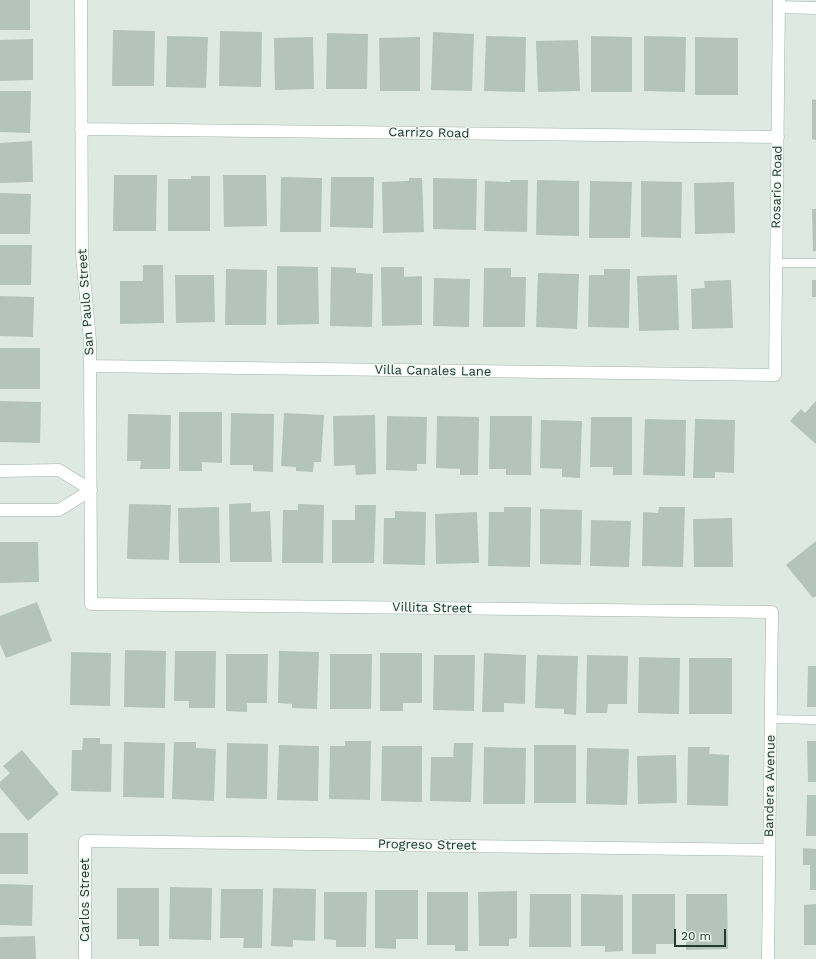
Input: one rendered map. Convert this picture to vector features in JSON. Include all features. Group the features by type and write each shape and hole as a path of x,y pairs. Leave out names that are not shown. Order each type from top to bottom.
{"street":[{"name":"San Paulo Street","path":"81,0 82,255 83,276 89,319 91,604"},
{"path":"779,4 816,8"},
{"name":"Rosario Road","path":"775,375 779,4"},
{"name":"Carrizo Road","path":"81,129 778,138"},
{"name":"Villa Canales Lane","path":"90,366 775,375"},
{"path":"0,471 59,470 91,490 59,510 0,510"},
{"name":"Villita Street","path":"91,604 772,612"},
{"name":"Bandera Avenue","path":"768,959 772,612"},
{"name":"Progreso Street","path":"85,841 769,850"},
{"name":"Carlos Street","path":"85,841 85,959"}],"lane":[{"path":"776,263 816,263"},
{"path":"770,719 816,720"}],"building":[{"path":"0,0 30,0 30,30 0,30"},
{"path":"113,30 155,31 154,86 112,86"},
{"path":"220,31 262,32 261,87 219,86"},
{"path":"433,32 474,34 472,91 431,90"},
{"path":"327,33 368,34 367,89 326,89"},
{"path":"167,36 208,37 206,88 166,87"},
{"path":"486,36 526,37 525,92 484,91"},
{"path":"591,36 632,37 632,92 591,92"},
{"path":"644,36 686,37 685,92 644,91"},
{"path":"313,37 314,89 275,90 274,38"},
{"path":"420,37 420,91 380,91 379,38"},
{"path":"695,37 738,38 738,95 695,95"},
{"path":"33,39 33,80 0,81 0,40"},
{"path":"578,40 580,91 538,92 536,41"},
{"path":"0,91 31,91 30,133 0,132"},
{"path":"812,99 816,100 816,140 812,139"},
{"path":"32,141 33,182 0,183 0,143"},
{"path":"114,175 157,175 156,231 113,231"},
{"path":"223,175 266,175 267,226 224,227"},
{"path":"191,176 210,176 210,231 168,231 168,179 191,179"},
{"path":"281,177 322,178 321,232 280,232"},
{"path":"331,177 374,177 373,228 330,227"},
{"path":"409,178 422,178 424,232 383,233 382,182 409,181"},
{"path":"433,178 477,179 476,230 433,229"},
{"path":"510,180 528,180 527,232 484,231 485,181 510,182"},
{"path":"537,180 579,181 579,236 536,235"},
{"path":"590,181 632,182 630,238 589,238"},
{"path":"641,181 682,182 681,238 641,237"},
{"path":"734,182 735,233 695,234 694,183"},
{"path":"0,193 31,194 30,234 0,234"},
{"path":"812,209 816,209 816,251 813,251"},
{"path":"0,245 32,245 31,285 0,285"},
{"path":"143,265 163,265 164,323 120,324 120,281 143,281"},
{"path":"277,266 318,267 319,324 277,325"},
{"path":"331,267 356,268 356,273 373,274 372,327 330,326"},
{"path":"381,267 404,267 404,277 422,276 422,325 382,326"},
{"path":"484,268 511,268 511,277 526,277 525,327 483,327"},
{"path":"226,269 267,270 266,325 225,325"},
{"path":"604,269 630,269 629,328 588,327 589,275 604,275"},
{"path":"538,273 579,274 577,329 536,327"},
{"path":"175,275 214,275 215,322 176,323"},
{"path":"677,275 679,330 639,331 637,276"},
{"path":"434,278 470,279 469,327 433,326"},
{"path":"731,280 733,328 692,329 691,289 705,288 704,281"},
{"path":"812,280 816,280 816,297 812,297"},
{"path":"0,296 34,297 33,337 0,336"},
{"path":"0,348 40,348 40,389 0,389"},
{"path":"0,401 41,402 40,443 0,442"},
{"path":"816,401 816,444 790,421 801,409 805,413"},
{"path":"179,412 222,412 222,463 202,462 202,471 179,471"},
{"path":"231,413 274,414 273,472 253,471 253,465 230,465"},
{"path":"284,413 324,415 321,462 314,462 313,472 296,471 296,467 281,466"},
{"path":"128,414 171,415 170,469 140,469 141,461 127,461"},
{"path":"375,415 376,474 356,475 355,465 334,466 333,416"},
{"path":"387,416 427,417 426,464 417,464 417,471 386,470"},
{"path":"437,416 479,417 478,475 460,475 460,469 436,468"},
{"path":"490,416 532,416 531,475 506,475 506,469 489,469"},
{"path":"591,417 632,417 632,475 613,475 613,467 590,467"},
{"path":"645,419 686,420 685,476 643,475"},
{"path":"695,419 735,420 734,473 715,472 715,478 693,478"},
{"path":"541,420 582,421 580,478 562,477 562,469 540,468"},
{"path":"251,503 251,512 270,511 272,562 230,562 229,504"},
{"path":"129,504 171,505 169,560 127,559"},
{"path":"298,504 324,505 323,563 282,563 283,510 298,510"},
{"path":"355,505 376,505 374,563 332,563 332,520 355,520"},
{"path":"219,507 220,563 179,563 178,508"},
{"path":"504,507 531,507 530,567 488,566 489,512 504,512"},
{"path":"659,507 685,507 683,567 642,566 643,512 658,513"},
{"path":"540,509 582,510 581,565 540,564"},
{"path":"395,511 426,512 425,565 383,564 384,518 395,518"},
{"path":"477,512 479,563 436,564 435,514"},
{"path":"732,518 733,567 694,567 693,519"},
{"path":"591,520 631,521 629,567 590,566"},
{"path":"816,541 816,596 813,598 786,565"},
{"path":"0,542 38,542 39,582 0,583"},
{"path":"37,602 52,641 6,658 0,644 0,616"},
{"path":"125,650 166,651 165,708 124,707"},
{"path":"175,651 216,651 215,708 189,708 189,701 174,701"},
{"path":"279,651 319,652 317,709 292,708 292,704 278,703"},
{"path":"71,652 111,653 110,706 70,705"},
{"path":"380,653 422,653 422,703 403,703 403,711 380,711"},
{"path":"484,653 526,655 525,704 504,703 504,712 482,712"},
{"path":"226,654 268,654 267,703 247,703 247,712 226,711"},
{"path":"330,654 372,654 371,709 330,709"},
{"path":"434,655 475,655 474,711 433,710"},
{"path":"537,655 578,656 576,715 564,714 564,709 535,708"},
{"path":"587,655 628,656 627,704 608,704 607,713 586,713"},
{"path":"639,657 680,658 679,714 638,713"},
{"path":"689,658 732,658 732,714 689,714"},
{"path":"808,666 816,666 816,707 807,707"},
{"path":"83,738 100,738 100,744 112,744 111,792 71,791 72,750 82,750"},
{"path":"345,741 371,741 370,800 329,799 330,746 345,746"},
{"path":"807,741 816,741 816,782 808,782"},
{"path":"124,742 165,743 164,798 123,797"},
{"path":"174,742 196,742 196,748 216,749 214,801 172,799"},
{"path":"227,743 268,744 267,799 226,798"},
{"path":"454,743 473,743 471,802 430,801 431,757 453,757"},
{"path":"279,745 319,746 318,801 277,800"},
{"path":"534,745 576,745 576,803 534,803"},
{"path":"382,746 422,746 422,802 381,801"},
{"path":"484,747 526,748 525,804 483,804"},
{"path":"688,747 710,747 709,754 729,755 728,806 687,805"},
{"path":"587,748 629,749 627,805 586,804"},
{"path":"22,750 59,794 28,821 0,788 0,782 10,773 3,766"},
{"path":"676,755 677,803 638,804 637,756"},
{"path":"807,795 816,795 816,836 806,836"},
{"path":"0,833 28,833 28,874 0,874"},
{"path":"803,848 816,849 816,890 810,890 810,865 803,865"},
{"path":"0,884 33,885 32,926 0,925"},
{"path":"170,887 212,888 211,940 169,939"},
{"path":"117,888 159,888 159,946 139,946 139,939 117,939"},
{"path":"273,888 316,889 315,941 293,940 293,947 271,946"},
{"path":"221,889 263,889 262,948 243,948 244,938 220,938"},
{"path":"375,890 418,890 418,939 396,939 396,949 375,948"},
{"path":"517,891 517,938 509,939 509,946 479,946 478,892"},
{"path":"324,892 367,892 366,947 336,947 336,940 324,939"},
{"path":"427,892 468,892 468,951 455,951 455,945 427,945"},
{"path":"530,894 571,894 571,947 529,947"},
{"path":"581,894 623,895 623,951 605,952 605,946 581,946"},
{"path":"632,894 675,894 675,944 656,944 656,954 632,954"},
{"path":"686,894 727,894 728,949 686,950"},
{"path":"816,904 816,945 804,945 804,905"},
{"path":"35,936 36,959 0,959 0,937"}]}
